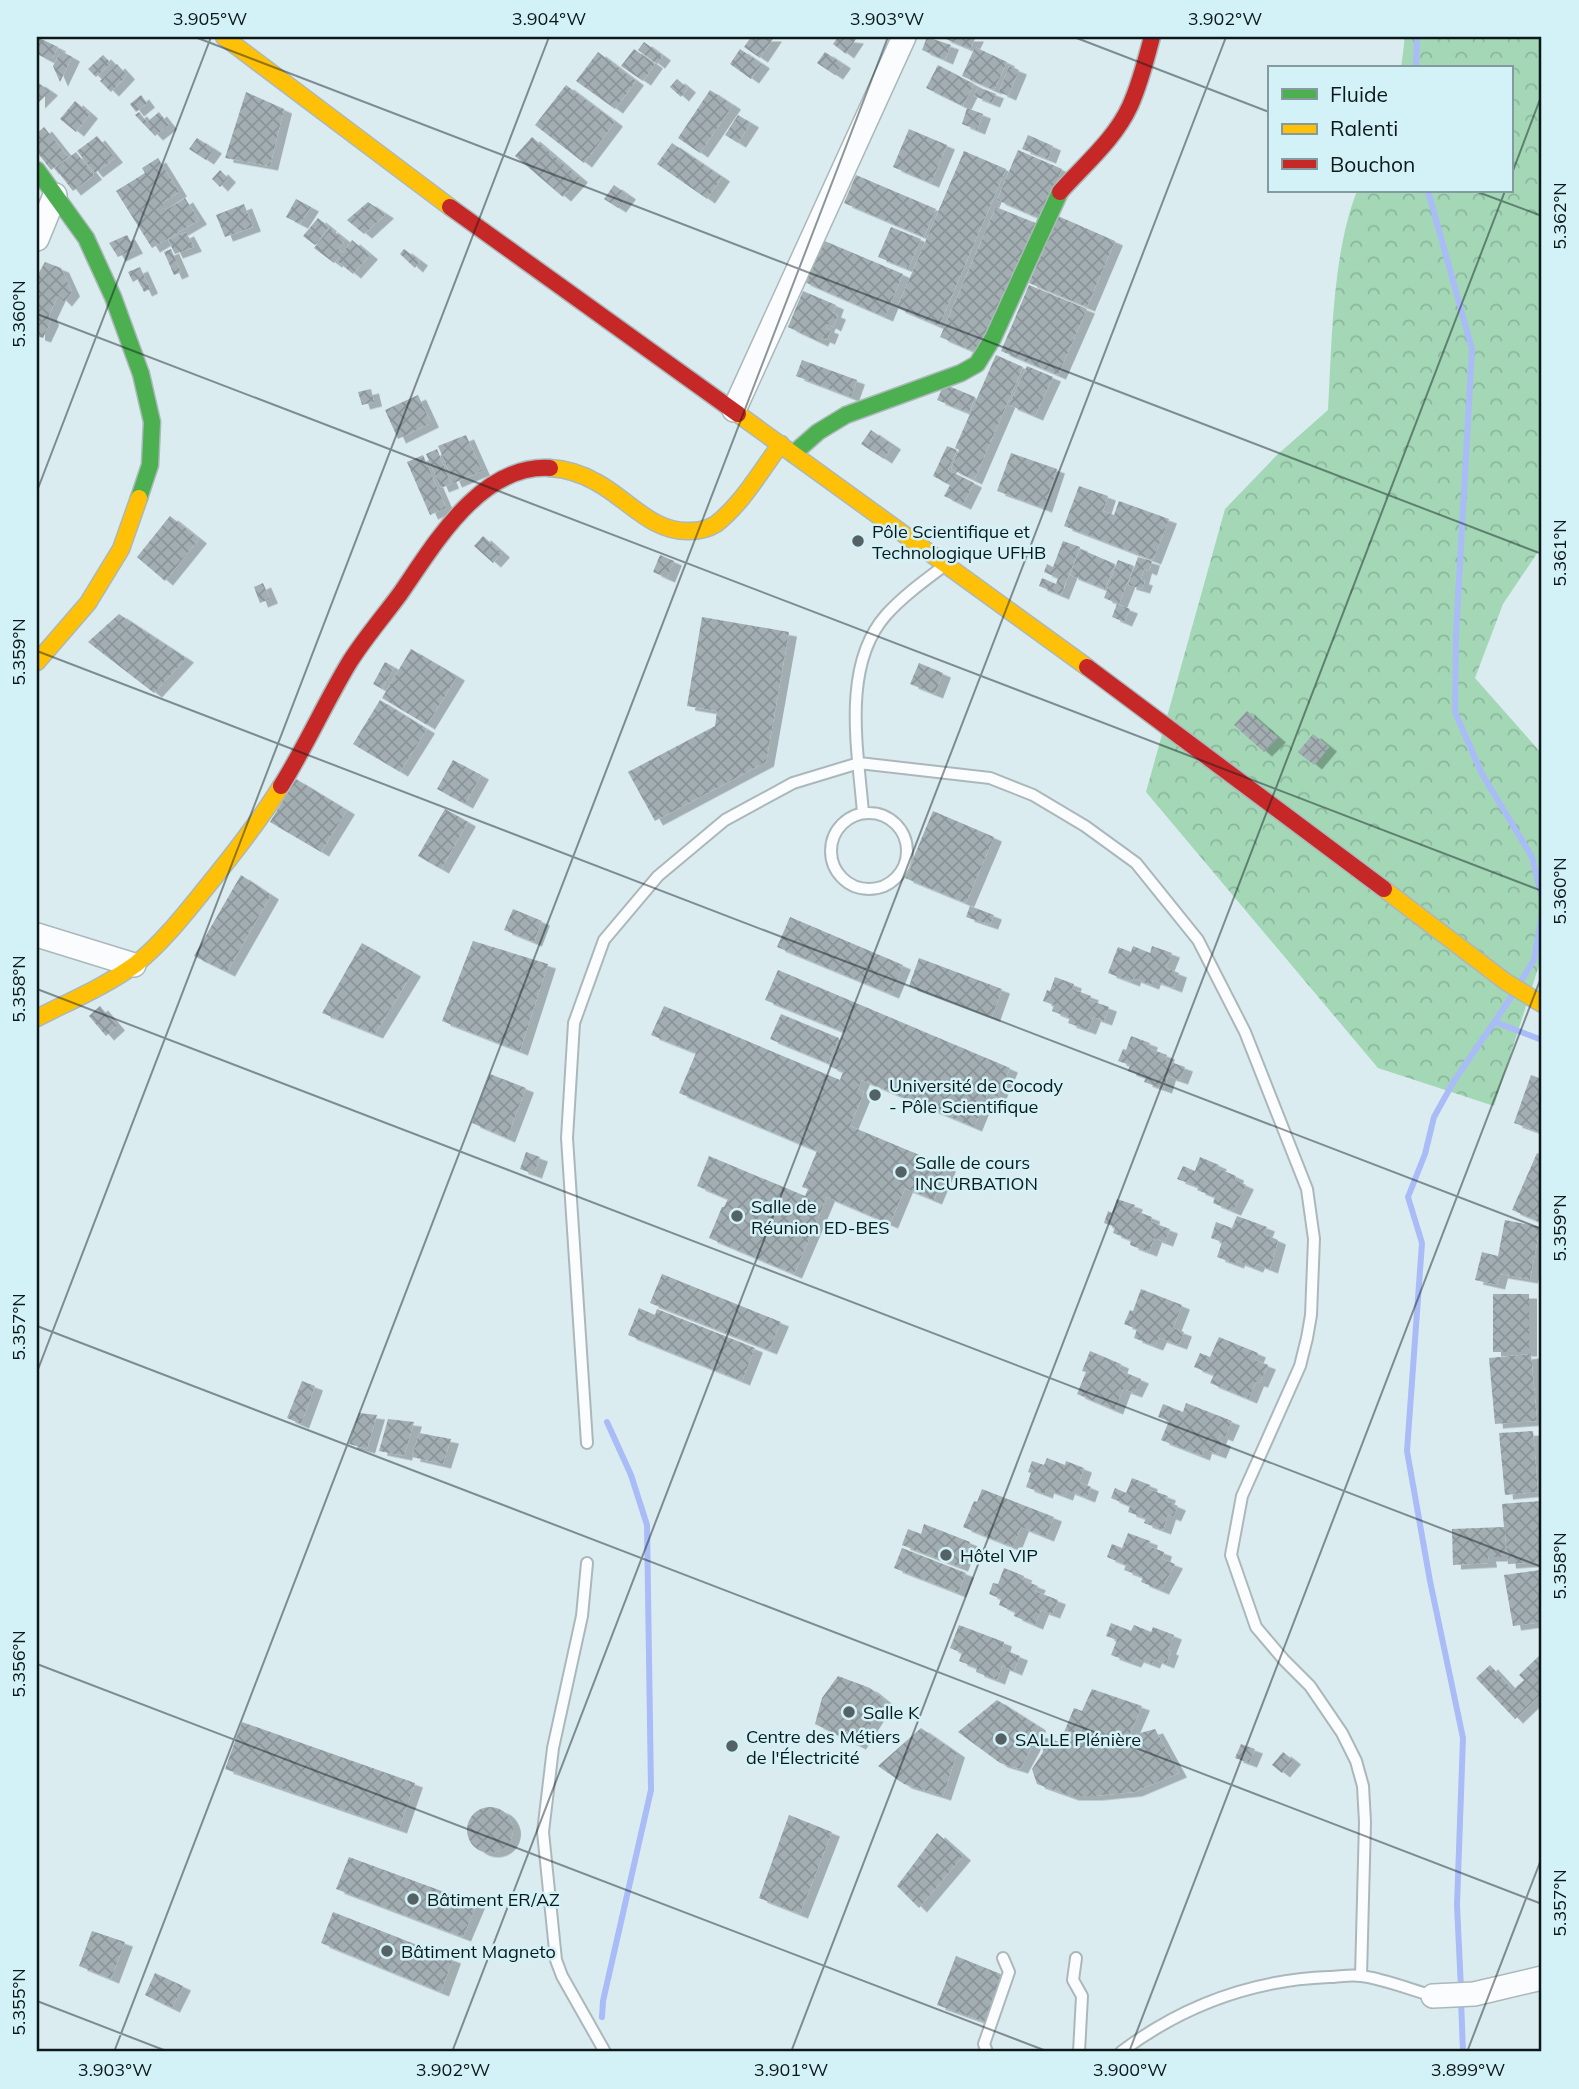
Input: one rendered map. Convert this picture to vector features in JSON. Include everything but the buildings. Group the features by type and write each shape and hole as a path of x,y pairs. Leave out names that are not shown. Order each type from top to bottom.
{"street":[{"path":"224,37 417,183 734,410 1256,792 1506,982 1542,1004"},
{"path":"734,410 903,37"},
{"path":"37,1018 134,965 166,936 237,851 285,780 345,669 451,523 485,491 511,475 527,470 545,467 568,469 591,478 613,492 649,522 665,529 698,531 711,527 725,515 787,449 846,415 961,373 977,364 993,338 1058,194 1109,138 1129,108 1143,72 1152,37"},
{"path":"37,170 86,238 113,298 141,374 152,422 149,465 121,549 89,603 37,662"},
{"path":"37,239 55,195"},
{"path":"37,935 134,965"},
{"path":"1433,1996 1474,1994 1542,1978"}],"lane":[{"path":"863,813 856,687 861,660 870,637 891,610 946,564"},
{"path":"587,1443 567,1138 574,1023 604,940 658,876 725,820 793,783 859,763 989,778 1033,796 1085,826 1136,863 1198,940 1245,1032 1307,1189 1314,1240 1311,1315 1300,1366 1242,1496 1231,1555 1256,1627 1310,1686 1342,1732 1356,1761 1363,1786 1365,1822 1361,1976"},
{"path":"863,813 873,813 891,820 899,827 907,845 908,855 900,873 885,886 876,889 866,889 847,882 840,875 831,857 833,837 838,828 845,821 863,813"},
{"path":"587,1563 582,1616 553,1748 543,1832 556,1959 562,1976 604,2052"},
{"path":"987,2052 984,2044 1009,1972 1003,1958"},
{"path":"1076,1958 1073,1980 1082,1996 1079,2052"},
{"path":"1121,2052 1149,2031 1195,2007 1245,1988 1295,1979 1361,1976 1433,1996"}],"green space":[{"path":"1405,37 1542,37 1542,546 1503,604 1475,678 1542,754 1542,956 1494,1106 1378,1068 1146,792 1225,509 1277,455 1328,410 1338,270 1342,243 1357,192 1512,192 1512,66 1401,66"}],"waterway":[{"path":"1416,66 1417,37"},
{"path":"1428,192 1472,349 1456,634 1455,712 1482,774 1532,857 1542,898"},
{"path":"1521,981 1534,960 1542,913"},
{"path":"1461,1989 1457,1905 1463,1738 1430,1581 1407,1451 1422,1243 1408,1197 1425,1154 1434,1117 1454,1081 1512,996"},
{"path":"1495,1022 1542,1040"},
{"path":"602,2017 603,2001 651,1790 647,1525 631,1475 607,1422"},
{"path":"1461,2000 1463,2052"}],"traffic: fast":[{"path":"37,170 86,238 113,297 141,374 152,422 150,465 139,498"},
{"path":"793,454 818,432 846,415 961,373 977,364 993,338 1060,192"}],"traffic: slow":[{"path":"224,37 450,207"},
{"path":"738,414 1087,667"},
{"path":"550,468 591,479 664,527 697,531 713,526 726,516 781,444"},
{"path":"37,662 88,603 121,549 139,498"},
{"path":"37,1018 113,979 155,947 235,851 281,786"},
{"path":"1384,889 1506,982 1542,1004"}],"traffic: jam":[{"path":"1060,192 1108,141 1124,118 1137,89 1152,37"},
{"path":"450,207 738,414"},
{"path":"281,786 349,663 444,532 481,493 502,479 525,470 550,468"},
{"path":"1087,667 1384,889"}],"place":[{"name":"Pôle Scientifique et Technologique UFHB","path":"858,541"},
{"name":"Université de Cocody - Pôle Scientifique","path":"875,1095"},
{"name":"Salle de cours INCURBATION","path":"901,1172"},
{"name":"Salle de Réunion ED-BES","path":"737,1216"},
{"name":"Hôtel VIP","path":"946,1555"},
{"name":"Salle K","path":"849,1712"},
{"name":"SALLE Plénière","path":"1001,1739"},
{"name":"Centre des Métiers de l'Électricité","path":"732,1746"},
{"name":"Bâtiment ER/AZ","path":"413,1899"},
{"name":"Bâtiment Magneto","path":"387,1951"}]}
